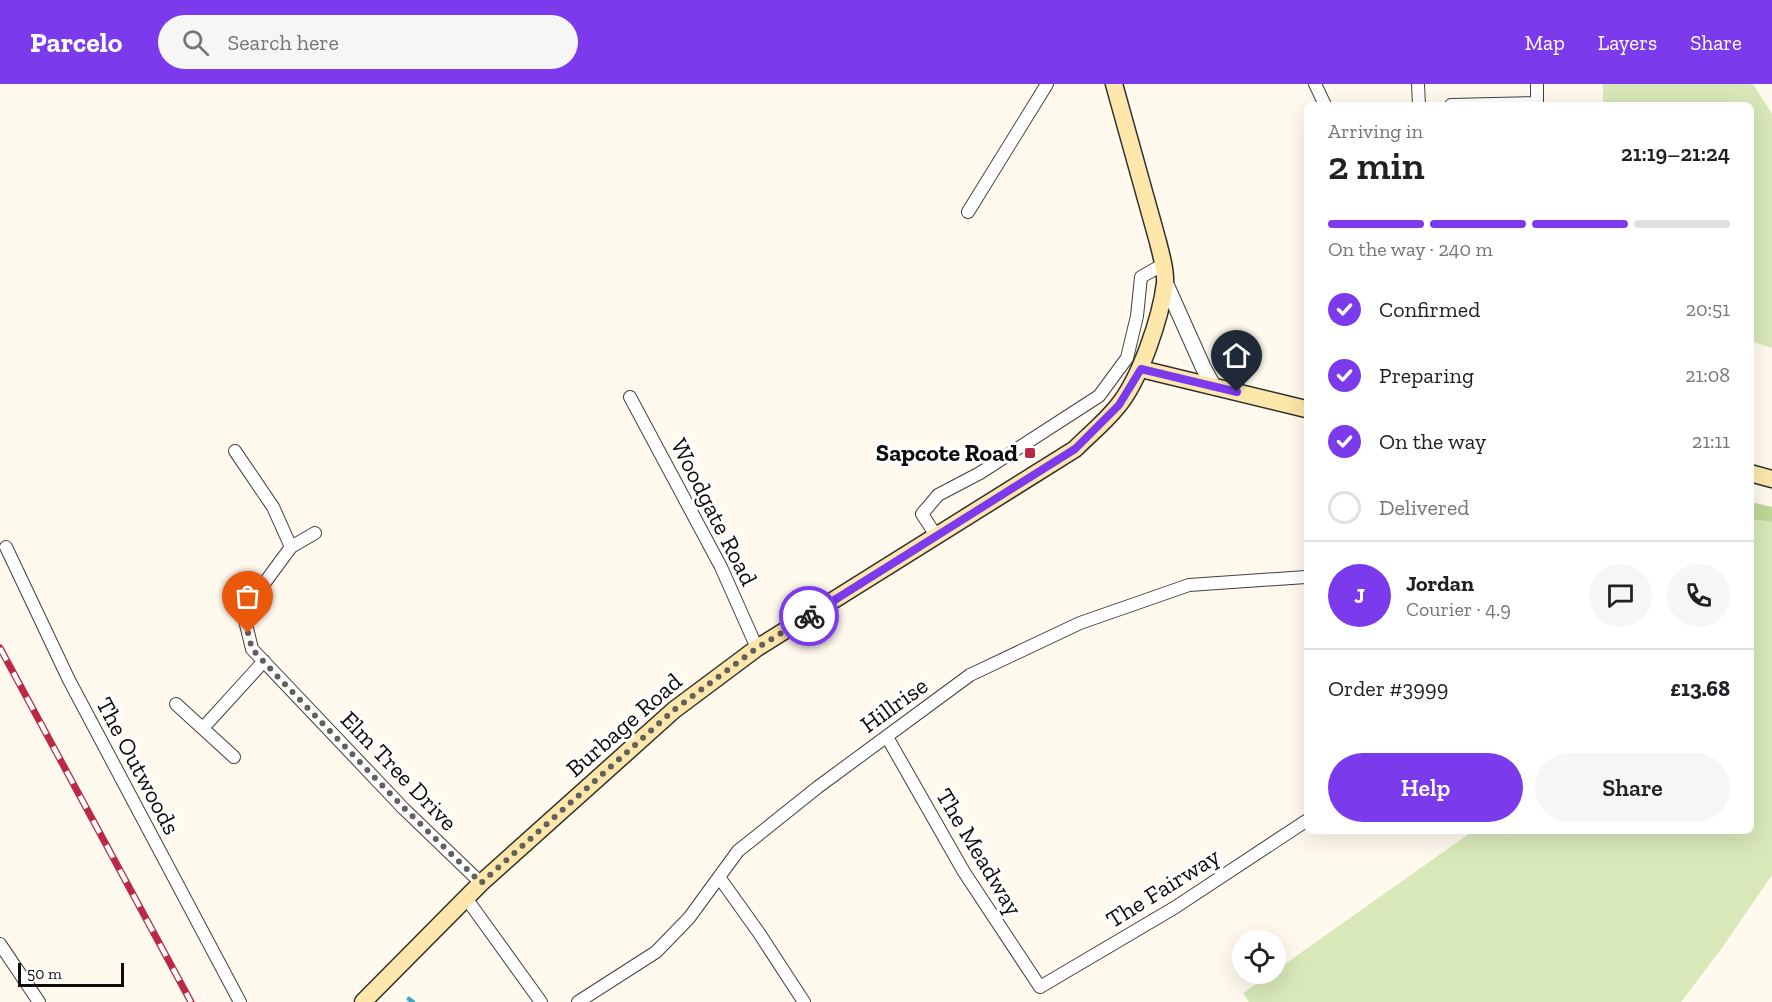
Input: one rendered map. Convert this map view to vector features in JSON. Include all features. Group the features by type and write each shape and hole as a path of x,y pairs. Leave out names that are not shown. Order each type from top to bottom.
{"main road":[{"path":"1114,84 1164,264 1165,282 1154,329 1141,369 1304,410"},
{"name":"Burbage Road","path":"363,1002 481,883 674,710 757,648 1075,449 1119,405 1141,369"},
{"path":"1754,474 1772,479"}],"street":[{"path":"968,213 1047,84"},
{"path":"1315,84 1324,102"},
{"path":"1418,84 1419,102"},
{"path":"1536,102 1537,84"},
{"path":"937,537 922,514 938,495 980,473 1099,396 1127,358 1137,316 1141,277 1164,264"},
{"path":"1165,282 1198,357 1214,387"},
{"name":"Woodgate Road","path":"630,397 721,567 757,648"},
{"path":"235,451 273,507 291,547 315,533"},
{"name":"The Outwoods","path":"6,547 69,680 240,1002"},
{"name":"Elm Tree Drive","path":"291,547 244,616 252,649 404,808 481,883"},
{"name":"Hillrise","path":"578,1002 656,952 689,918 738,851 818,787 970,675 1080,623 1188,585 1304,577"},
{"path":"203,728 264,661"},
{"path":"176,704 234,757"},
{"name":"The Meadway","path":"886,737 964,872 1040,987"},
{"name":"The Fairway","path":"1040,987 1174,908 1304,822"},
{"path":"718,877 759,933 804,1002"},
{"path":"466,898 541,1002"},
{"path":"1,947 39,1002"}],"green space":[{"path":"1603,84 1753,84 1772,114 1772,348 1754,342 1754,102 1603,102"},
{"path":"1754,503 1772,507 1772,522 1754,519"},
{"path":"1754,519 1772,522 1772,875 1722,948 1681,1002 1249,1002 1243,993 1256,984 1286,984 1286,963 1469,834 1754,834"}],"waterway":[{"path":"409,999 413,1002"}],"railway":[{"path":"0,648 191,1002"}],"way so far":[{"path":"248,633 252,649 278,677 404,808 481,883 674,710 757,648 809,616"}],"place":[{"name":"Sapcote Road","path":"1030,453"}],"route":[{"path":"809,616 1075,449 1119,405 1141,369 1237,392"}]}
